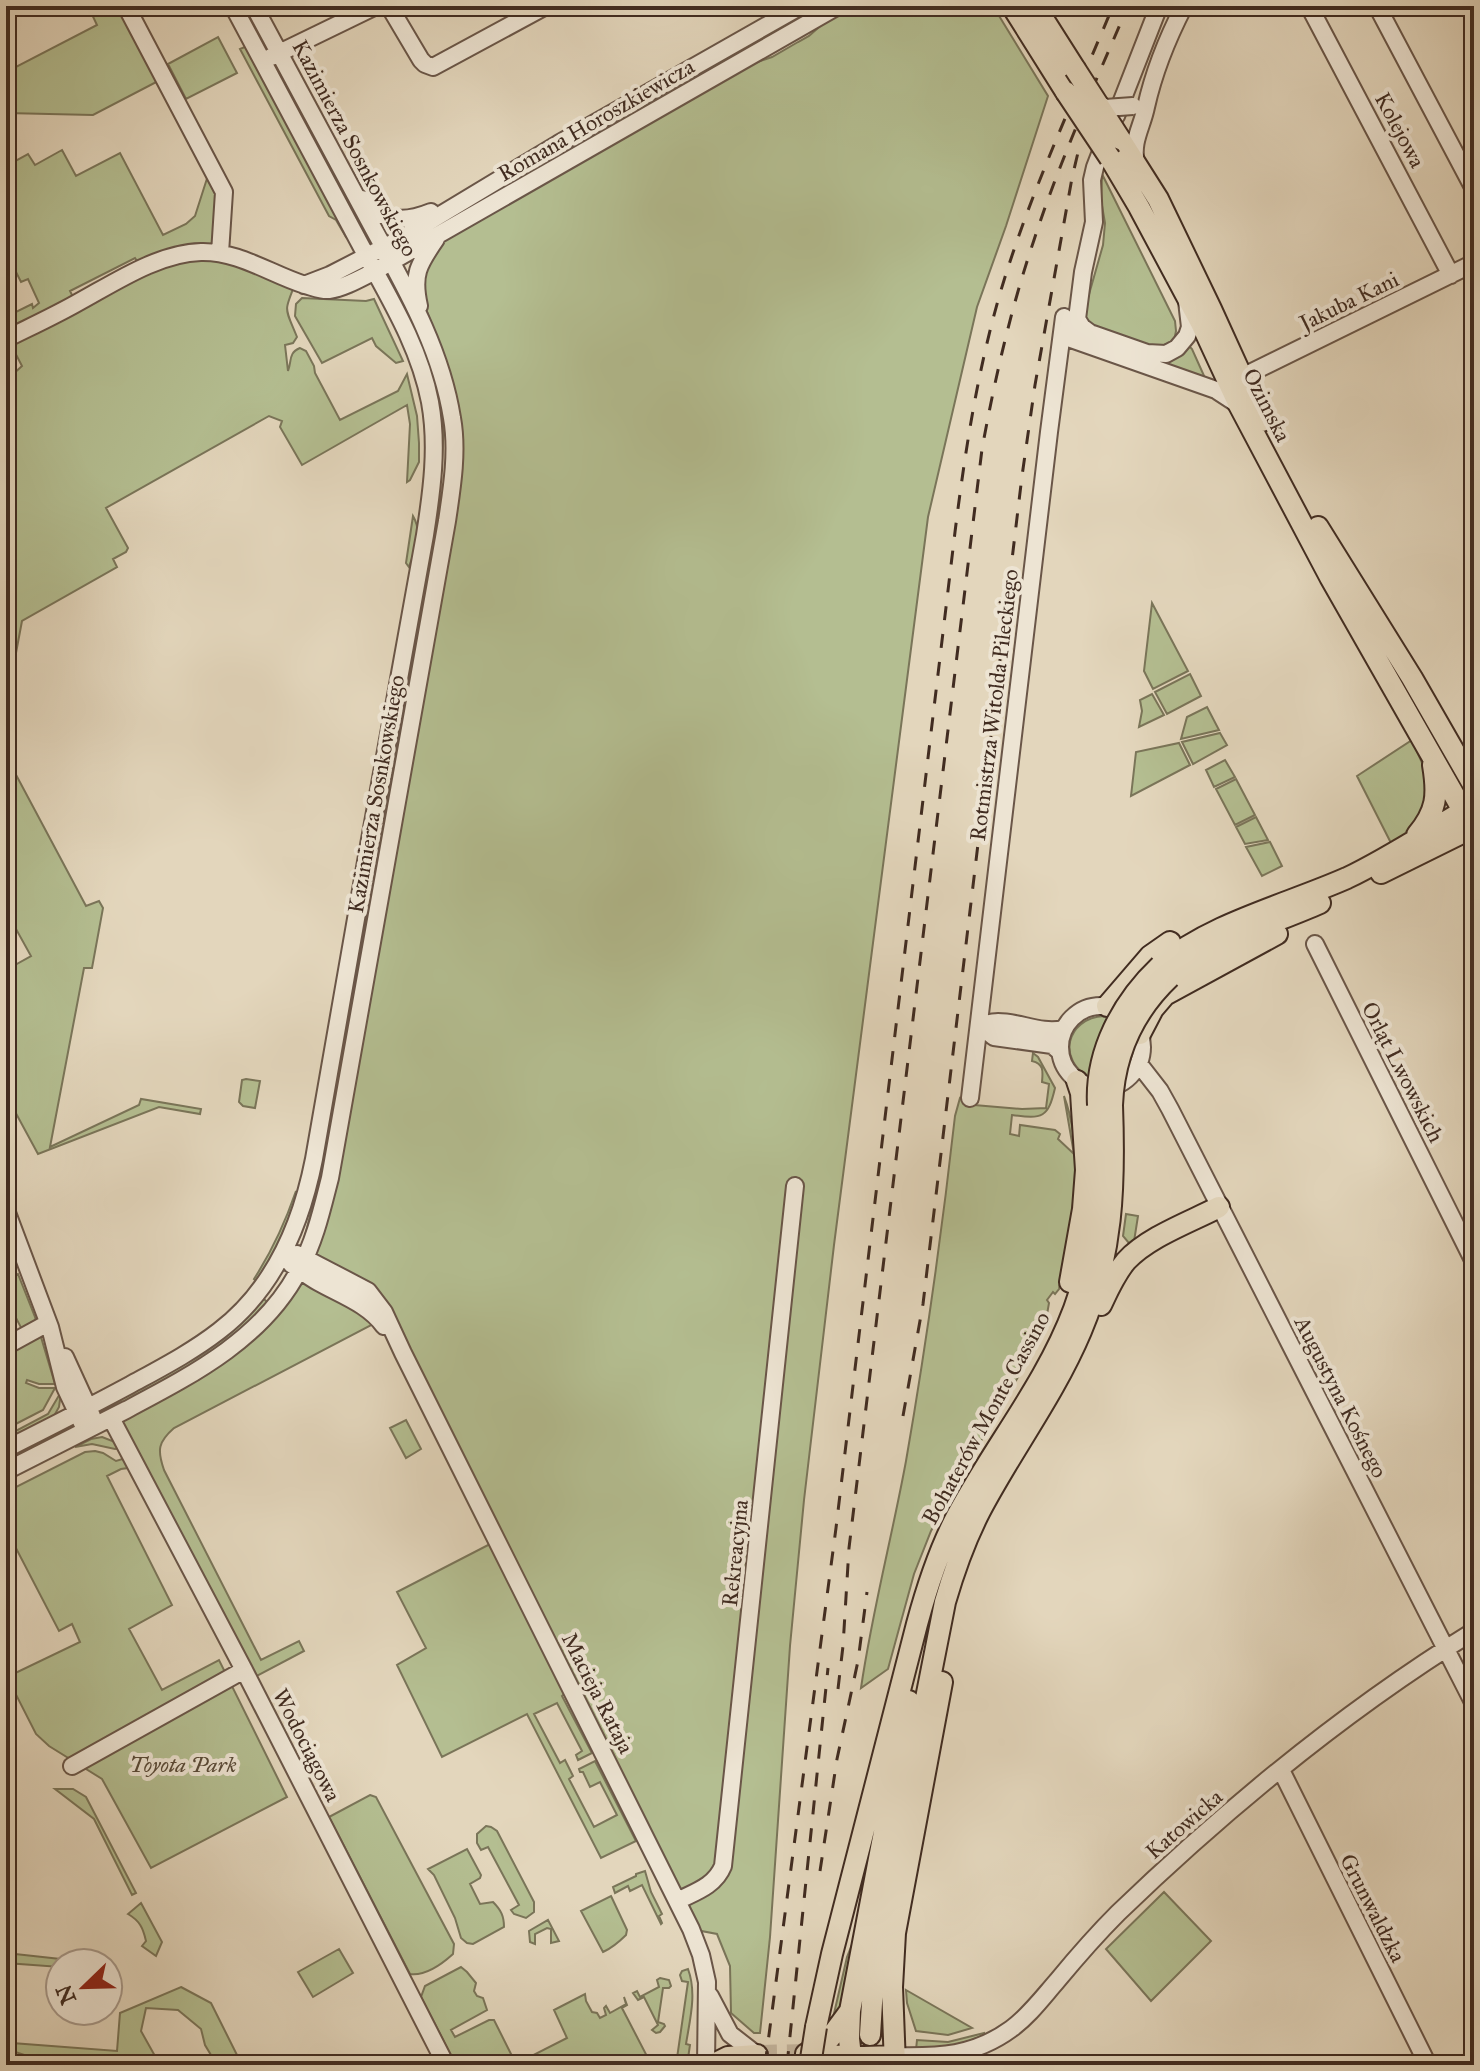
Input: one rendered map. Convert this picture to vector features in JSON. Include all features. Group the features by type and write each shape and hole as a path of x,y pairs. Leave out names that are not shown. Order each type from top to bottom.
{"main road":[{"name":"Ozimska","path":"1012,6 1139,207 1187,296 1239,405 1362,634 1472,820"},
{"name":"Ozimska","path":"1035,6 1158,199 1277,453 1474,786"},
{"path":"1453,749 1474,768"},
{"path":"1412,841 1427,823 1435,805 1436,785 1431,753"},
{"name":"Bohaterów Monte Cassino","path":"1334,890 1350,876 1412,841 1472,820"},
{"name":"Bohaterów Monte Cassino","path":"912,1641 931,1576 949,1532 1057,1349 1082,1286 1094,1231 1105,1105 1124,1041 1138,1014 1158,989 1165,972 1472,820"},
{"path":"1107,1006 1150,956 1201,924 1238,908 1295,892 1334,890"},
{"path":"1140,1034 1153,1009 1165,995 1291,926 1334,890"},
{"path":"1057,1349 1085,1183 1081,1093 1077,1081"},
{"name":"Bohaterów Monte Cassino","path":"951,1583 978,1513 1062,1371 1101,1274 1114,1183 1105,1105"},
{"path":"1081,1330 1098,1311 1115,1277 1132,1255 1219,1207"},
{"path":"870,2035 882,1921 951,1583"},
{"path":"808,2059 895,2060 892,1987 895,1933 942,1688 951,1583"},
{"path":"852,2060 850,2011 908,1711 912,1641"},
{"path":"808,2059 912,1641"},
{"path":"808,2059 830,2038 850,2011"},
{"path":"709,2065 728,2057 757,2055"}],"street":[{"path":"126,6 224,192 220,253"},
{"name":"Kazimierza Sosnkowskiego","path":"6,1449 171,1362 222,1329 254,1297 283,1255 297,1225 310,1181 432,487 433,419 423,371 375,271 233,6"},
{"name":"Kazimierza Sosnkowskiego","path":"6,1471 169,1388 239,1343 261,1323 302,1264 314,1238 330,1178 448,515 454,456 453,421 441,368 430,338 254,6"},
{"path":"262,62 376,6"},
{"path":"389,6 421,60 433,67 546,6"},
{"name":"Romana Horoszkiewicza","path":"304,285 330,290 375,271 387,255 463,200 801,6"},
{"name":"Romana Horoszkiewicza","path":"304,285 366,255 387,255 438,235 838,6"},
{"name":"Rotmistrza Witolda Pileckiego","path":"970,1098 1058,362 1094,222 1092,180 1095,167 1159,6"},
{"path":"1137,165 1134,153 1136,138 1147,95 1164,47 1184,6"},
{"name":"Kolejowa","path":"1309,6 1451,275"},
{"path":"1377,6 1474,189"},
{"path":"1096,102 1105,108 1133,106 1147,95"},
{"path":"340,168 368,205 385,216 411,219 463,200"},
{"path":"430,338 418,299 416,275 421,260 438,235"},
{"path":"6,339 167,258 189,253 220,253 241,258 304,285"},
{"name":"Jakuba Kani","path":"1242,377 1474,263"},
{"path":"1071,318 1090,333 1147,353 1166,354 1177,348 1187,336 1190,327 1187,296"},
{"path":"1058,362 1071,339 1071,318"},
{"path":"1071,339 1216,390 1239,405"},
{"name":"Orląt Lwowskich","path":"1315,944 1474,1262"},
{"path":"979,1025 994,1037 1052,1045 1059,1051 1065,1068 1077,1081 1102,1089 1127,1079 1139,1064 1142,1043 1131,1019 1107,1006 1097,1006 1077,1013 1064,1029 1059,1051"},
{"path":"979,1025 998,1022 1038,1030 1064,1029"},
{"name":"Augustyna Kośnego","path":"1139,1064 1170,1109 1474,1704"},
{"name":"Augustyna Kośnego","path":"1127,1079 1170,1109"},
{"name":"Rekreacyjna","path":"677,1901 713,1882 723,1866 795,1186"},
{"name":"Wodociągowa","path":"6,1210 49,1325 65,1387 82,1410 127,1447 446,2065"},
{"name":"Macieja Rataja","path":"283,1255 296,1254 302,1264 368,1291 384,1312 701,1955 708,1990 709,2065"},
{"path":"6,1346 49,1325"},
{"path":"98,1425 127,1447"},
{"name":"Katowicka","path":"895,2060 931,2061 979,2046 1011,2029 1038,2004 1116,1916 1234,1808 1348,1717 1474,1631"},
{"path":"72,1766 244,1670"},
{"name":"Grunwaldzka","path":"1281,1770 1428,2065"},
{"path":"708,1990 730,2034 757,2055"}],"green space":[{"path":"88,6 126,6 164,78 93,115 6,113 6,72 97,25"},
{"path":"853,6 993,6 1048,96 977,307 928,517 804,1500 790,1646 770,1937 760,2033 754,2033 731,2013 730,1966 717,1934 691,1929 570,1689 562,1696 592,1753 578,1760 576,1755 582,1751 557,1703 534,1714 560,1763 565,1760 573,1776 569,1779 594,1827 617,1815 600,1782 590,1787 583,1772 580,1772 579,1769 595,1761 636,1841 601,1858 527,1714 442,1757 397,1665 426,1648 397,1592 496,1541 389,1322 305,1258 314,1238 453,483 432,325 423,301 422,272 441,242 749,65 772,57 809,36 826,21"},
{"path":"808,9 808,18 410,244 408,241 515,180 545,159"},
{"path":"218,37 237,73 186,99 168,64"},
{"path":"247,46 349,236 346,237 336,220 329,216 240,49"},
{"path":"278,67 367,228 363,229 306,124 288,98 278,78"},
{"path":"62,150 76,176 120,153 163,235 195,216 211,166 221,185 220,253 296,282 287,305 297,337 293,343 285,345 288,371 294,352 300,348 306,351 340,420 398,391 407,374 417,416 419,462 407,482 410,424 407,405 302,465 280,427 282,421 269,416 106,508 128,548 126,552 113,559 117,567 22,621 6,706 6,383 22,366 6,339 6,297 12,301 9,304 14,313 32,304 33,308 39,303 28,279 21,282 7,254 13,250 6,237 6,166 28,154 35,165","holes":["135,258 142,269 76,303 70,291"]},
{"path":"1102,174 1175,321 1174,341 1162,346 1147,345 1089,325 1084,312 1103,245"},
{"path":"393,282 434,366 445,408 440,491 437,490 439,427 389,284"},
{"path":"302,298 374,299 403,361 396,363 376,346 372,338 322,363 295,316 296,304"},
{"path":"1189,346 1205,378 1151,362 1182,352"},
{"path":"413,516 418,535 409,567 406,563"},
{"path":"1152,603 1188,671 1153,689 1144,671"},
{"path":"1190,674 1201,696 1167,714 1155,692"},
{"path":"1152,694 1164,715 1139,727 1142,711 1140,700"},
{"path":"403,696 410,697 385,831 378,830"},
{"path":"1207,707 1219,730 1181,739 1187,717"},
{"path":"1220,733 1227,745 1193,764 1182,742"},
{"path":"1412,740 1426,772 1430,801 1412,832 1392,845 1357,776"},
{"path":"1179,743 1190,765 1131,796 1136,752"},
{"path":"6,756 86,906 99,901 103,908 92,968 84,968 50,1147 139,1105 141,1099 201,1109 200,1114 159,1107 38,1154 6,1095 6,970 31,956 6,911"},
{"path":"1225,760 1235,777 1214,787 1206,770"},
{"path":"1236,779 1255,815 1235,825 1216,789"},
{"path":"1256,817 1268,840 1245,844 1236,827"},
{"path":"1270,842 1282,866 1262,876 1246,847"},
{"path":"1104,1016 1112,1018 1133,1047 1128,1064 1091,1078 1080,1071 1073,1061 1070,1041 1081,1024"},
{"path":"1033,1053 1055,1088 1050,1105 1042,1114 1031,1117 1012,1115 1010,1134 1019,1136 1020,1125 1055,1130 1060,1134 1058,1139 1074,1154 1064,1096 1071,1120 1074,1144 1075,1168 1071,1217 1059,1289 1047,1300 1044,1332 931,1531 914,1574 888,1669 861,1688 913,1418 955,1116 960,1098 974,1105 1046,1108 1049,1084 1042,1082 1042,1068 1032,1061"},
{"path":"242,1080 260,1081 255,1108 239,1102"},
{"path":"327,1122 333,1124 318,1205 303,1242 314,1197"},
{"path":"296,1191 292,1220 258,1283 254,1279 278,1236"},
{"path":"1126,1214 1138,1216 1133,1248 1123,1236"},
{"path":"300,1270 381,1320 174,1428 160,1447 164,1470 261,1660 299,1641 304,1651 249,1680 111,1418 239,1343"},
{"path":"18,1274 35,1317 55,1384 27,1380 26,1383 39,1388 55,1388 43,1410 6,1429 6,1346 25,1335 6,1299 6,1281"},
{"path":"262,1297 269,1304 241,1334 168,1380 106,1412 103,1406"},
{"path":"61,1392 54,1416 6,1443 6,1436 48,1414"},
{"path":"406,1420 421,1449 406,1458 390,1428"},
{"path":"102,1437 121,1448 92,1444 75,1447 91,1439"},
{"name":"Toyota Park","path":"95,1451 116,1461 126,1458 128,1468 107,1476 172,1605 129,1629 162,1690 219,1660 287,1797 151,1868 102,1779 49,1746 36,1734 7,1677 80,1642 72,1624 59,1631 6,1529 6,1492 85,1452"},
{"path":"55,1789 73,1789 86,1797 136,1893 132,1895 94,1819"},
{"path":"370,1795 376,1797 454,1944 453,1954 422,1973 410,1974 329,1817"},
{"path":"486,1826 497,1831 534,1902 534,1912 526,1918 511,1910 519,1905 488,1847 481,1850 477,1843 477,1834"},
{"path":"467,1849 481,1875 470,1884 480,1904 493,1902 502,1913 504,1923 504,1927 473,1944 461,1938 455,1918 428,1869"},
{"path":"645,1871 662,1914 659,1916 661,1924 642,1885 630,1891 628,1886 615,1893 613,1887"},
{"path":"1164,1892 1211,1941 1151,2001 1106,1949"},
{"path":"611,1896 627,1930 621,1940 603,1952 581,1911"},
{"path":"141,1903 162,1942 156,1956 142,1946 146,1941 142,1929 128,1914"},
{"path":"548,1920 559,1941 551,1943 551,1929 547,1928 535,1934 535,1944 530,1942 529,1931"},
{"path":"855,1937 842,2010 833,2018 847,1957"},
{"path":"339,1949 353,1973 313,1997 298,1972"},
{"path":"6,1953 44,1957 44,1966 6,1963"},
{"path":"461,1967 476,1983 474,1991 483,1998 487,2010 451,2030 455,2037 494,2020 516,2064 567,2038 554,2010 585,1994 592,2012 600,2018 606,2015 606,2006 610,2013 626,2004 624,1997 627,2005 622,2008 651,2064 656,2062 659,2065 456,2065 421,1997 425,1986"},
{"path":"688,1969 692,1997 686,2044 690,2045 687,2065 676,2065 688,1982 682,1981 680,1975"},
{"path":"657,1980 669,1980 671,1986 663,1988 658,2022 665,2026 656,2033 652,2030 658,2025 644,1997 638,2000 633,1993 637,1991 640,1997 659,1987"},
{"path":"181,1987 211,2003 242,2065 217,2065 205,2045 201,2029 178,2010 146,2008 141,2031 160,2065 55,2065 6,2049 6,2036 12,2043 117,2051 119,2027 124,2027 124,2011"},
{"path":"906,1990 972,2028 948,2035 916,2031"},
{"path":"984,2033 959,2044 916,2050 917,2040 948,2042"}],"tunnel":[{"path":"757,2055 806,2054"}],"railway":[{"path":"765,2065 836,1528 968,443 984,355 1023,223 1113,6"},
{"path":"838,1689 849,1548 982,449 1004,343 1034,240 1066,151 1128,6"},
{"path":"903,1416 923,1304 1022,476 1035,385 1080,144"},
{"path":"820,1871 837,1759 858,1661 867,1592"},
{"path":"787,2065 828,1668"}]}
